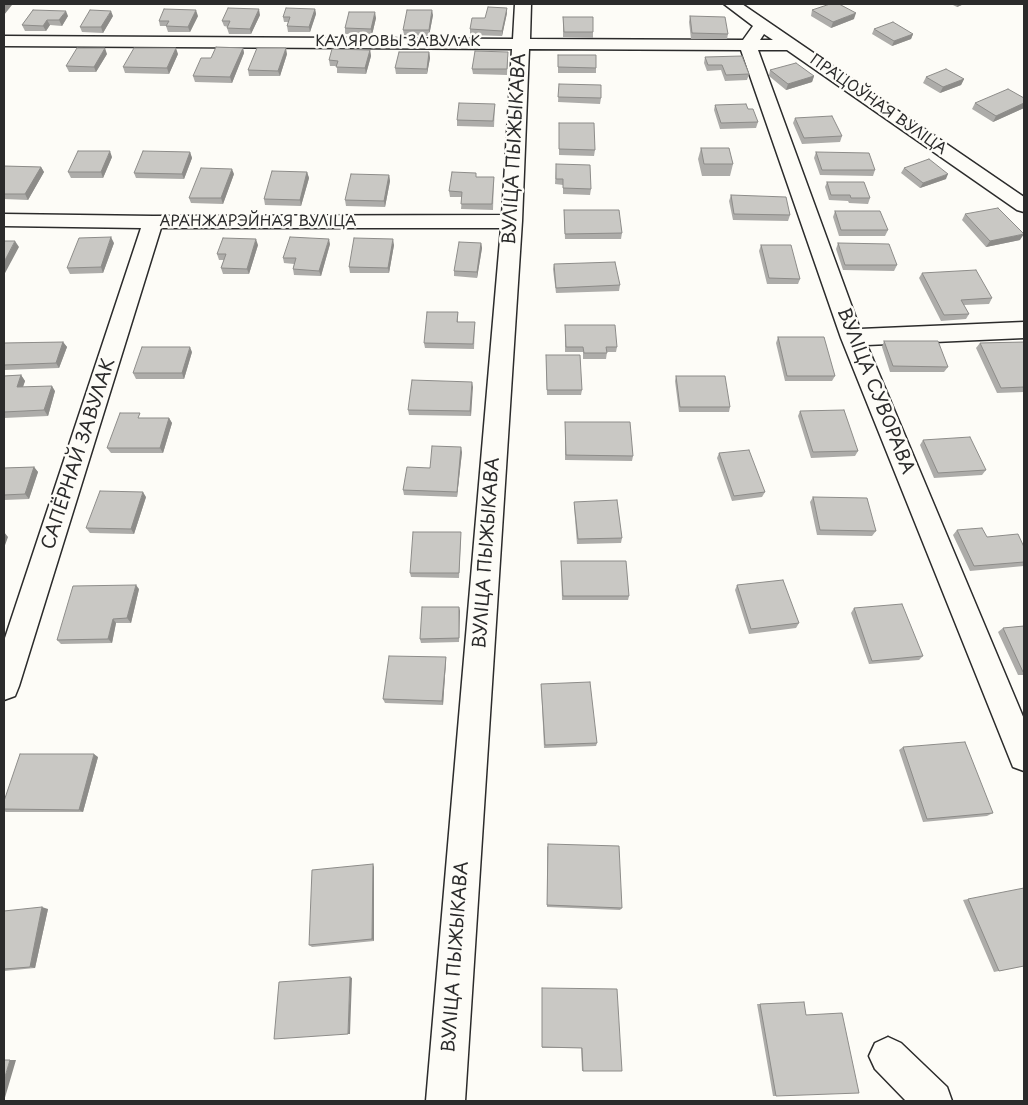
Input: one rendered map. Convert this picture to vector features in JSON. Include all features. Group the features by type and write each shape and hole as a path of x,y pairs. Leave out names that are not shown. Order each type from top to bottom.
{"street":[{"name":"ВУЛІЦА ПЫЖЫКАВА","path":"446,1101 512,221 523,4"},
{"name":"ПРАЦОЎНАЯ ВУЛІЦА","path":"732,4 1024,206"},
{"path":"748,45 762,24"},
{"name":"КАЛЯРОВЫ ЗАВУЛАК","path":"4,41 793,45"},
{"name":"ВУЛІЦА СУВОРАВА","path":"748,45 852,338 1024,756"},
{"name":"АРАНЖАРЭЙНАЯ ВУЛІЦА","path":"4,220 153,222 512,221"},
{"name":"САПЁРНАЙ ЗАВУЛАК","path":"4,686 153,222"},
{"path":"852,338 1024,330"},
{"path":"888,1056 932,1101"}],"building":[{"path":"830,4 839,4 856,13 833,22 812,10"},
{"path":"488,7 507,8 502,31 470,29 472,18 485,18"},
{"path":"228,8 259,9 250,29 227,28 230,21 222,21"},
{"path":"286,8 315,9 309,27 287,26 290,17 283,17"},
{"path":"164,9 196,10 188,27 166,26 169,21 159,21"},
{"path":"33,10 66,11 59,20 47,20 43,26 22,25"},
{"path":"90,10 111,11 101,27 80,27"},
{"path":"407,10 432,10 429,30 403,30"},
{"path":"349,12 375,12 371,29 345,28"},
{"path":"690,16 725,17 728,34 692,33"},
{"path":"563,17 593,17 593,32 564,32"},
{"path":"893,22 913,34 894,41 874,29"},
{"path":"216,47 243,48 230,77 193,76 201,58 211,58"},
{"path":"77,48 105,48 94,67 66,66"},
{"path":"134,48 176,48 167,68 123,67"},
{"path":"257,48 286,48 278,71 248,70"},
{"path":"332,49 370,50 365,68 336,67 338,61 329,60"},
{"path":"475,51 508,52 507,69 472,69"},
{"path":"399,52 429,52 427,69 395,68"},
{"path":"558,55 596,55 596,68 558,67"},
{"path":"742,56 749,74 726,75 722,65 708,65 705,57"},
{"path":"796,63 814,76 788,84 770,70"},
{"path":"946,69 964,79 943,87 926,77"},
{"path":"559,84 601,85 601,98 558,97"},
{"path":"1008,89 1024,98 1024,103 996,116 975,103"},
{"path":"459,103 495,104 493,121 457,120"},
{"path":"746,104 748,109 753,109 758,122 721,123 715,105"},
{"path":"832,116 842,136 804,138 795,118"},
{"path":"559,123 594,123 595,150 559,149"},
{"path":"701,148 729,148 733,164 704,164"},
{"path":"78,151 110,151 101,172 68,172"},
{"path":"143,151 190,152 182,174 134,173"},
{"path":"816,152 869,153 875,170 822,170"},
{"path":"929,159 948,174 923,183 904,168"},
{"path":"556,164 590,165 591,189 563,188 563,179 556,179"},
{"path":"4,166 41,167 25,194 4,194"},
{"path":"201,168 232,169 221,198 189,198"},
{"path":"272,171 307,172 300,200 264,199"},
{"path":"452,172 476,173 476,177 494,177 492,204 461,204 462,192 449,191"},
{"path":"351,174 389,175 384,201 345,200"},
{"path":"827,182 864,182 870,198 831,195"},
{"path":"731,195 786,197 790,215 734,214"},
{"path":"998,208 1024,234 990,241 965,214"},
{"path":"564,210 619,210 622,233 565,234"},
{"path":"835,211 880,211 888,230 841,230"},
{"path":"111,237 101,267 67,268 79,238"},
{"path":"290,237 329,239 319,271 293,269 296,258 283,258"},
{"path":"223,238 256,239 247,269 221,268 226,254 217,254"},
{"path":"354,238 393,239 388,268 349,267"},
{"path":"4,241 15,241 4,262"},
{"path":"459,242 481,243 477,272 454,271"},
{"path":"838,243 889,244 897,265 845,265"},
{"path":"761,245 791,245 800,279 769,278"},
{"path":"615,262 620,285 556,288 554,264"},
{"path":"976,270 992,298 961,300 969,314 944,315 922,273"},
{"path":"427,312 458,312 457,322 475,322 473,344 424,343"},
{"path":"565,325 615,325 617,347 606,347 607,353 584,353 583,347 566,347"},
{"path":"778,337 824,337 835,376 787,376"},
{"path":"884,341 938,341 948,367 893,366"},
{"path":"63,342 56,363 4,365 4,343"},
{"path":"1024,342 1024,387 1001,388 980,343"},
{"path":"142,347 190,347 182,373 133,373"},
{"path":"546,355 580,355 582,390 547,390"},
{"path":"21,375 17,387 52,386 44,410 4,412 4,376"},
{"path":"676,376 725,376 730,407 680,407"},
{"path":"412,380 472,382 470,411 408,410"},
{"path":"844,410 858,451 813,452 800,411"},
{"path":"120,413 140,413 138,418 169,418 160,448 107,448"},
{"path":"565,422 630,422 633,456 566,455"},
{"path":"970,437 986,470 938,473 923,440"},
{"path":"432,446 461,447 457,492 403,490 407,467 430,468"},
{"path":"749,450 765,492 734,496 719,453"},
{"path":"34,467 25,494 4,495 4,468"},
{"path":"100,491 143,492 131,529 86,528"},
{"path":"813,497 867,498 876,531 820,530"},
{"path":"617,500 622,538 578,539 574,502"},
{"path":"982,528 987,537 1018,534 1024,547 1024,562 974,566 957,530"},
{"path":"413,532 461,532 459,573 410,573"},
{"path":"561,561 626,561 629,596 563,596"},
{"path":"783,580 799,623 751,629 737,585"},
{"path":"136,585 127,618 113,619 108,639 57,640 73,586"},
{"path":"902,604 923,656 872,661 854,608"},
{"path":"422,607 459,607 459,638 420,639"},
{"path":"1024,626 1024,671 1023,672 1003,628"},
{"path":"389,656 446,657 442,701 383,699"},
{"path":"590,682 597,743 545,745 541,684"},
{"path":"965,742 993,813 927,819 903,747"},
{"path":"20,754 94,754 79,810 4,809 4,801"},
{"path":"548,844 619,846 622,908 547,905"},
{"path":"373,864 372,939 309,945 312,870"},
{"path":"1024,888 1024,966 999,971 968,899"},
{"path":"42,907 30,967 4,969 4,911"},
{"path":"350,977 348,1034 274,1039 279,982"},
{"path":"542,988 617,989 622,1071 583,1071 582,1048 542,1047"},
{"path":"804,1002 806,1015 842,1013 859,1093 776,1096 760,1004"},
{"path":"4,1060 10,1060 4,1080"}]}
